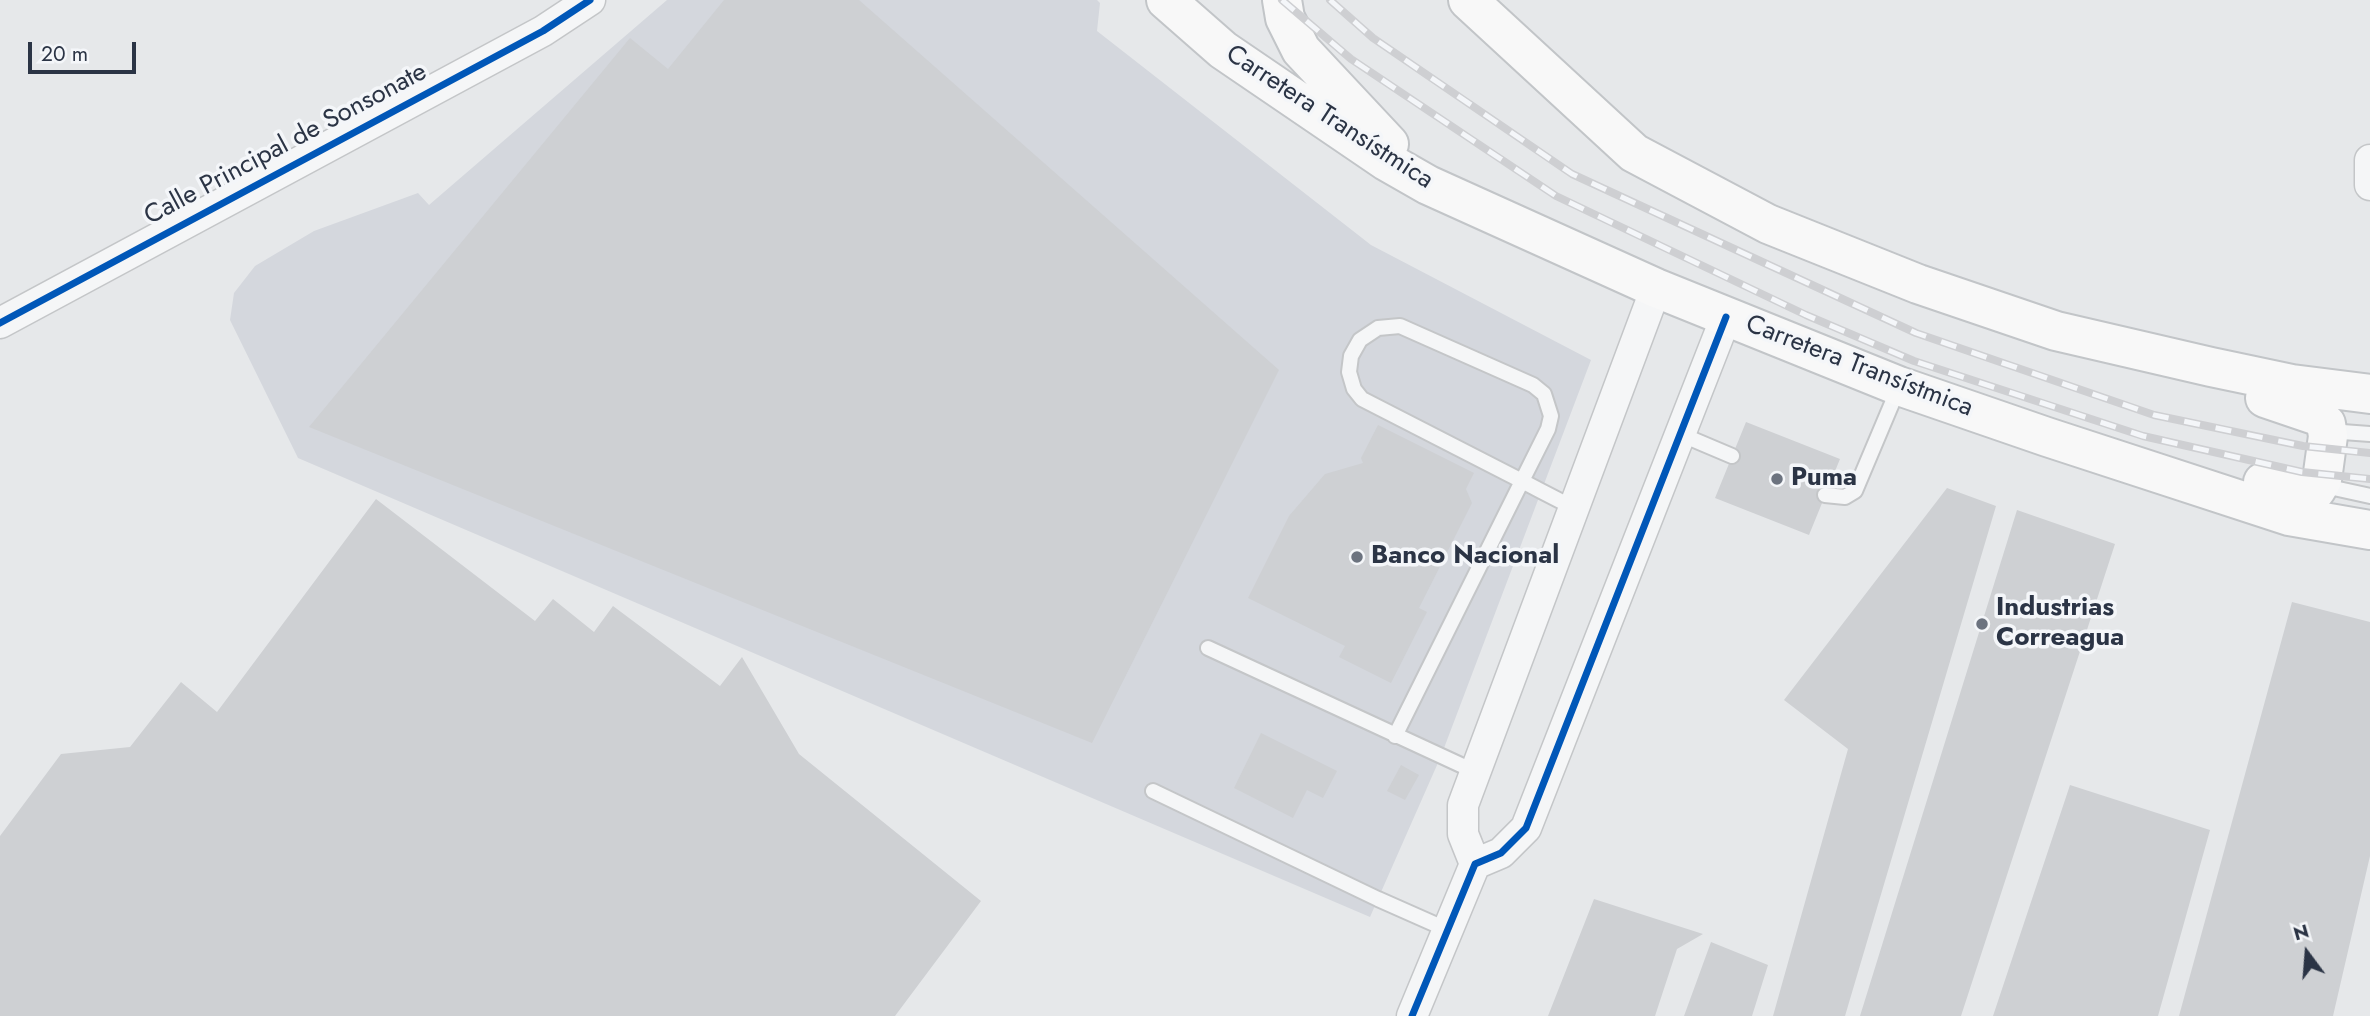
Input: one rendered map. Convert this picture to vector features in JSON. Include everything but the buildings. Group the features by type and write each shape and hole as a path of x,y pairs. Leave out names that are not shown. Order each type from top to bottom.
{"main road":[{"name":"Carretera Transístmica","path":"1166,0 1223,50 1386,161 1428,185 1656,288 1899,386 2290,516 2370,530"},
{"path":"1282,0 1284,19 1301,50 1428,185"},
{"path":"1468,0 1634,153 1768,224 1918,284 2312,412 2323,420 2328,430 2319,485 2312,492 2292,491 1965,393 1742,312 1730,313 1726,317"},
{"path":"2056,331 2292,384 2370,394"}],"street":[{"name":"Calle Principal de Sonsonate","path":"0,324 543,32 590,0"},
{"path":"2370,160 2370,185"},
{"path":"1412,1016 1475,864 1463,834 1463,805 1656,288"},
{"path":"1475,864 1501,853 1526,828 1726,317"}],"lane":[{"path":"1395,736 1522,481 1551,416 1544,394 1533,385 1399,326 1388,326 1368,333 1351,356 1352,383 1362,399 1522,481 1574,508"},
{"path":"1825,495 1845,497 1855,491 1899,386"},
{"path":"2328,430 2370,434"},
{"path":"1680,434 1732,456"},
{"path":"2319,485 2370,496"},
{"path":"1208,648 1476,772"},
{"path":"1153,790 1378,900 1448,930"}],"shaded area":[{"path":"667,0 1097,0 1100,3 1097,31 1371,245 1591,360 1441,756 1370,917 298,458 230,320 234,293 255,266 314,231 418,193 429,205"}],"railway":[{"path":"1282,0 1351,59 1556,196 1806,315 1914,361 2143,436 2302,472 2370,479"},
{"path":"1330,0 1373,38 1572,174 1916,333 2154,415 2303,446 2370,453"}],"cycle path":[{"path":"0,323 543,31 590,0"},
{"path":"1412,1016 1475,864 1501,853 1526,828 1726,317"}],"place":[{"name":"Puma","path":"1777,479"},
{"name":"Banco Nacional","path":"1357,557"},
{"name":"Industrias Correagua","path":"1982,624"}]}
